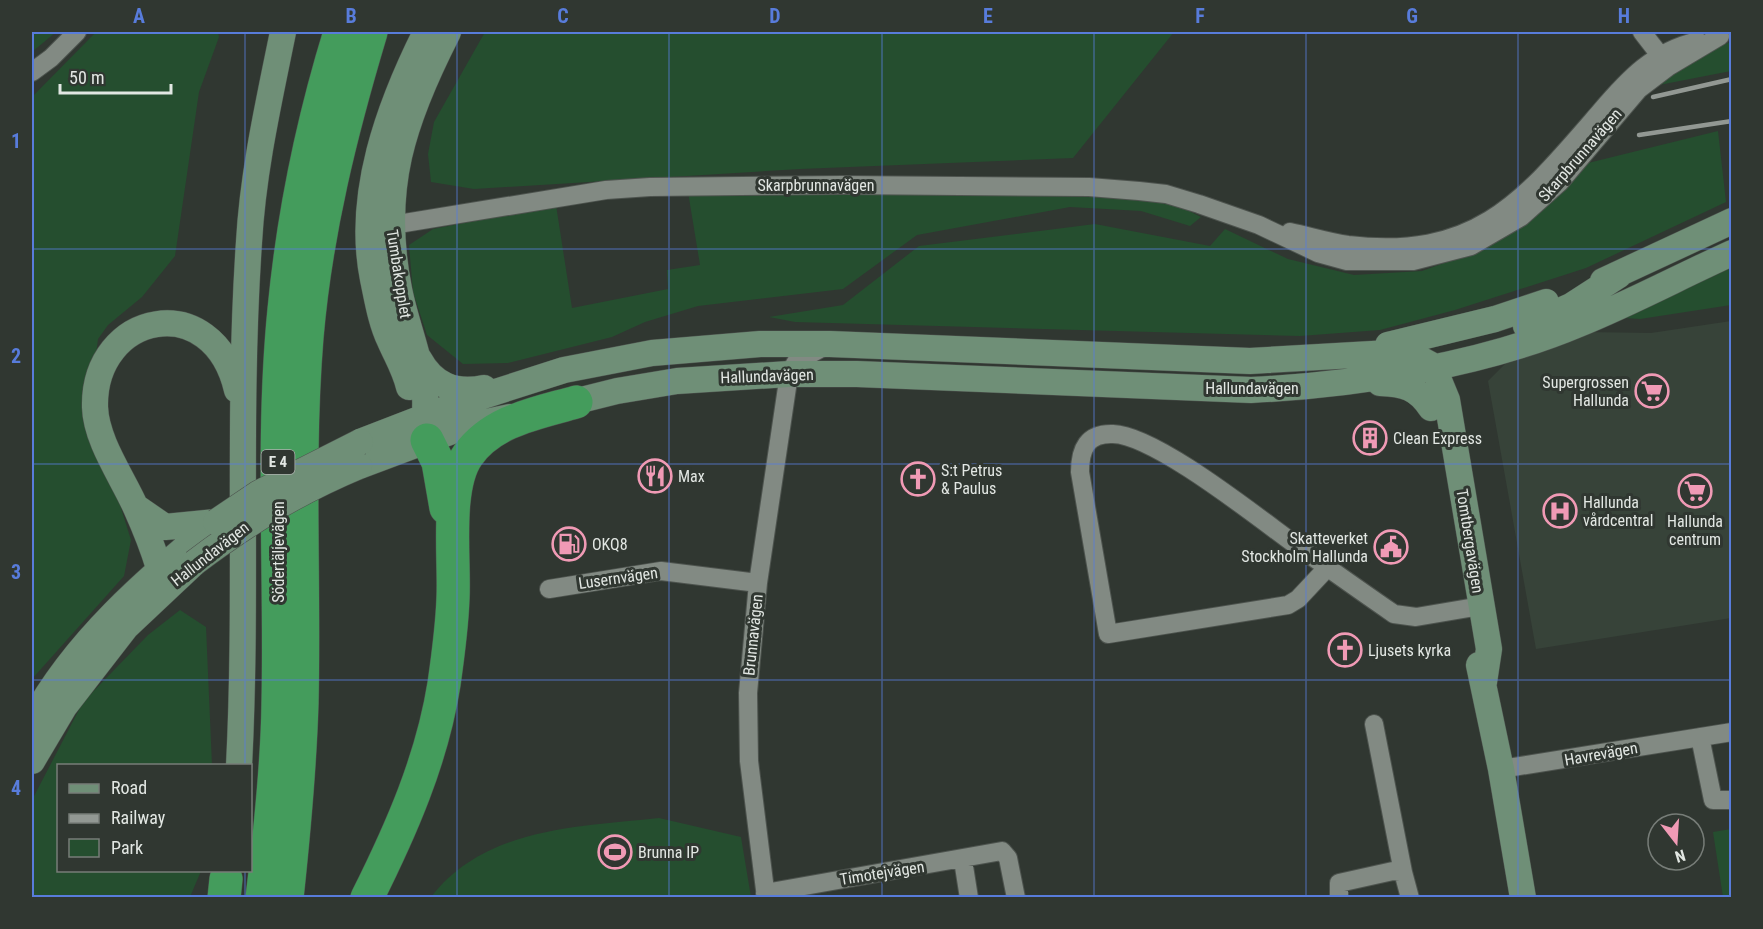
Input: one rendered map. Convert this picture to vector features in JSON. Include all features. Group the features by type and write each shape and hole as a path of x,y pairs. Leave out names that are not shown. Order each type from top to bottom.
{"highway":[{"name":"Södertäljevägen","path":"262,897 273,811 278,705 278,422 284,312 295,215 317,107 340,32"},
{"name":"E 4","path":"287,897 297,812 302,703 302,429 307,336 322,221 347,112 371,32"},
{"path":"366,897 404,823 417,786 443,687 453,596 452,542 457,483 461,469 481,439 516,420 576,402"},
{"path":"425,428 438,462 452,542"}],"main road":[{"path":"238,764 242,694 244,417 249,241 260,143 283,32"},
{"name":"Tumbakopplet","path":"425,428 425,397 418,357 409,333 399,289 371,196 375,165 387,126 426,32"},
{"name":"Tumbakopplet","path":"386,430 397,419 402,406 368,251 381,226 403,139 432,63 448,32"},
{"name":"Hallundavägen","path":"1433,366 1446,350 1550,317 1619,275 1731,221"},
{"name":"Hallundavägen","path":"32,761 64,707 92,669 126,627 152,601 194,562 269,510 316,484 359,454 386,430 463,427 617,391 677,381 789,374 857,374 1251,390 1305,388 1433,366 1510,348 1580,324 1731,253"},
{"name":"Hallundavägen","path":"1352,353 1495,319 1619,275"},
{"path":"159,568 135,507 106,447 95,408 99,376 111,353 127,336 143,328 179,323 194,328 212,339 225,355 234,376 244,417"},
{"name":"Tumbakopplet","path":"389,339 402,362 414,402 425,428"},
{"name":"Hallundavägen","path":"32,721 76,657 114,612 159,568 216,522 258,493 560,372 652,352 760,344 830,344 1250,361 1352,353 1407,352 1433,366"},
{"name":"Tomtbergavägen","path":"1439,404 1458,371 1469,363 1510,348"},
{"path":"418,357 435,380 460,390 474,390 560,372"},
{"name":"Tomtbergavägen","path":"1433,366 1473,607 1474,651 1484,682 1523,897"},
{"path":"1305,388 1399,383 1413,387 1439,404"},
{"path":"135,507 165,527 216,522"},
{"name":"Hallundavägen","path":"152,601 158,587 159,568"}],"street":[{"path":"32,72 51,58 77,32"},
{"path":"1642,32 1664,61"},
{"name":"Skarpbrunnavägen","path":"381,226 606,190 684,185 1089,187 1166,194 1259,225 1345,244 1374,247 1407,246 1471,231 1500,216 1526,194 1628,79 1664,61 1683,45 1726,34"},
{"path":"760,344 789,374 796,362 804,356 830,344"},
{"name":"Brunnavägen","path":"765,895 750,772 748,703 759,583 789,374"},
{"path":"1327,568 1298,599 1288,605 1108,634 1080,472 1080,454 1086,442 1100,435 1115,434 1169,456 1394,614 1416,617 1473,607"},
{"name":"Lusernvägen","path":"549,589 661,571 759,583"},
{"path":"1374,724 1410,897"},
{"name":"Havrevägen","path":"1501,769 1731,732"},
{"path":"1700,737 1713,800 1731,800"},
{"name":"Timotejvägen","path":"765,895 1002,851 1008,858 1016,897"},
{"path":"963,860 969,897"},
{"path":"1339,897 1339,883 1394,871 1403,872"}],"shaded area":[{"path":"1731,321 1731,618 1536,649 1488,381 1512,357 1583,332 1651,333"}],"green space":[{"path":"32,32 56,32 32,52"},
{"path":"96,32 218,32 219,37 199,92 175,256 142,297 108,325 98,339 87,428 111,476 131,540 124,576 32,679 32,97"},
{"path":"485,32 1174,32 1073,158 800,169 474,189 431,182 428,154 434,122"},
{"path":"1731,42 1731,71 1654,86 1721,45"},
{"path":"1718,131 1726,202 1586,268 1455,310 1380,330 1300,336 795,322 769,317 843,305 919,246 1095,224 1210,246 1225,229 1288,259 1354,275 1422,271 1466,255 1584,164"},
{"path":"688,192 896,192 1163,198 1201,217 1190,226 1141,211 1070,207 917,235 843,289 698,306 645,322 612,337 508,363 463,364 427,335 413,292 409,245 433,229 556,205 572,308 668,289 667,270 700,265"},
{"path":"1731,264 1731,305 1640,319 1624,318"},
{"path":"180,610 206,627 212,764 57,764 57,872 201,872 190,897 32,898 32,800 83,702 148,635"},
{"name":"Brunna IP","path":"659,818 741,837 751,897 431,897 453,874 478,856 506,844 566,828"},
{"path":"1731,829 1731,897 1723,897 1713,832"}],"railway":[{"path":"1653,97 1732,79"},
{"path":"1639,135 1732,121"}],"place":[{"name":"Supergrossen Hallunda","path":"1652,391"},
{"name":"Clean Express","path":"1370,438"},
{"name":"Max","path":"655,476"},
{"name":"S:t Petrus & Paulus","path":"918,479"},
{"name":"Hallunda centrum","path":"1695,491"},
{"name":"Hallunda vårdcentral","path":"1560,511"},
{"name":"OKQ8","path":"569,544"},
{"name":"Skatteverket Stockholm Hallunda","path":"1391,547"},
{"name":"Ljusets kyrka","path":"1345,650"},
{"name":"Brunna IP","path":"615,852"}]}
